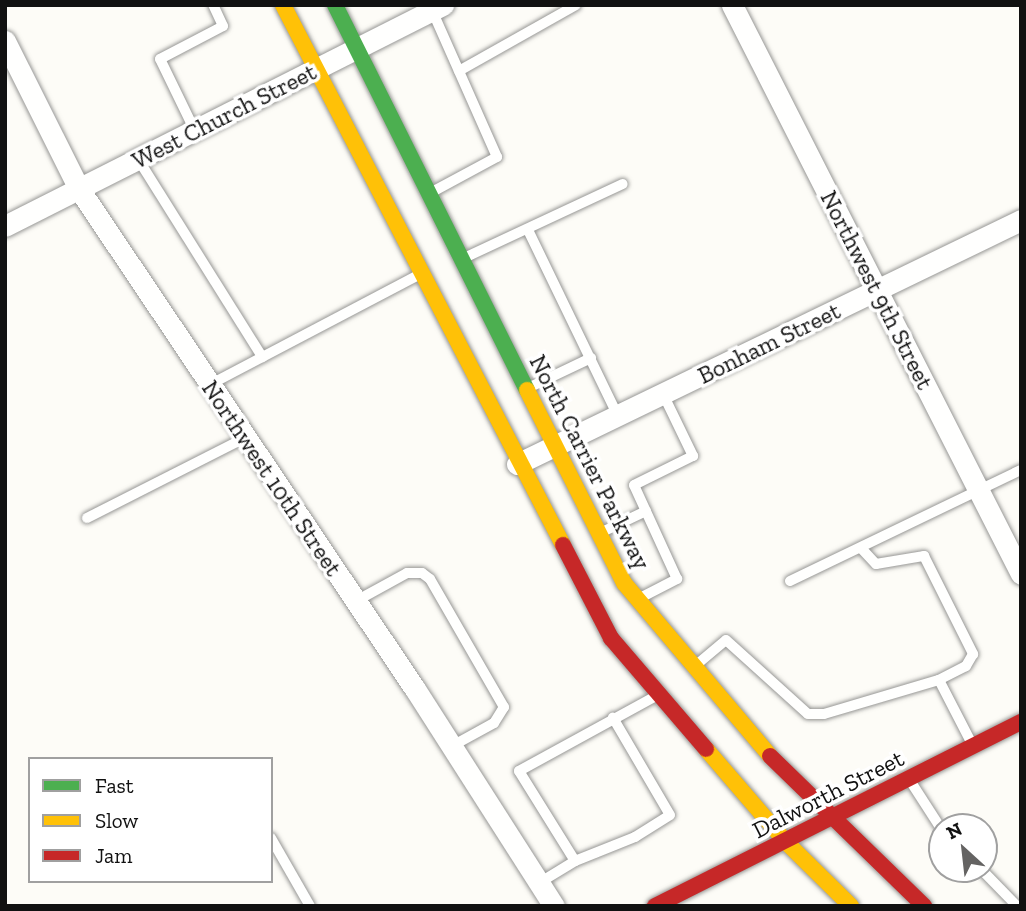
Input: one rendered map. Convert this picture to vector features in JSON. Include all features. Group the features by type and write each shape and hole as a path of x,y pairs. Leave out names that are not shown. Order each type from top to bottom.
{"main road":[{"path":"283,5 517,464 611,638 785,841 852,906"},
{"name":"North Carrier Parkway","path":"335,5 624,583 694,667 829,818 924,906"},
{"name":"Dalworth Street","path":"655,906 1021,722"}],"street":[{"name":"Northwest 9th Street","path":"732,5 1021,574"},
{"name":"West Church Street","path":"5,226 438,8"},
{"name":"Northwest 10th Street","path":"5,41 79,189 356,601 554,906"},
{"name":"Bonham Street","path":"517,464 1021,220"}],"lane":[{"path":"195,131 160,59 223,26 213,5"},
{"path":"459,71 576,5"},
{"path":"429,194 497,157 459,71 438,8"},
{"path":"138,159 262,357"},
{"path":"462,259 623,184"},
{"path":"528,230 618,416"},
{"path":"209,385 420,274"},
{"path":"528,388 591,358"},
{"path":"638,600 677,579 634,485 693,456 663,394"},
{"path":"87,518 245,438"},
{"path":"790,581 1021,470"},
{"path":"600,533 646,511"},
{"path":"694,667 726,640 808,715 824,714 939,680 966,666 973,654 924,556 876,564 861,548"},
{"path":"356,601 407,573 422,573 430,579 504,707 494,723 452,747"},
{"path":"939,680 973,746"},
{"path":"575,861 519,771 658,695"},
{"path":"539,883 575,861 635,837 670,815 612,718"},
{"path":"908,779 931,813"},
{"path":"273,841 310,906"},
{"path":"995,883 1017,906"}],"traffic: fast":[{"path":"335,5 527,390"}],"traffic: slow":[{"path":"283,5 563,545"},
{"path":"527,390 624,583 770,756"},
{"path":"706,749 785,841 851,906"}],"traffic: jam":[{"path":"563,545 611,638 706,749"},
{"path":"655,906 1021,722"},
{"path":"770,756 924,906"}]}
